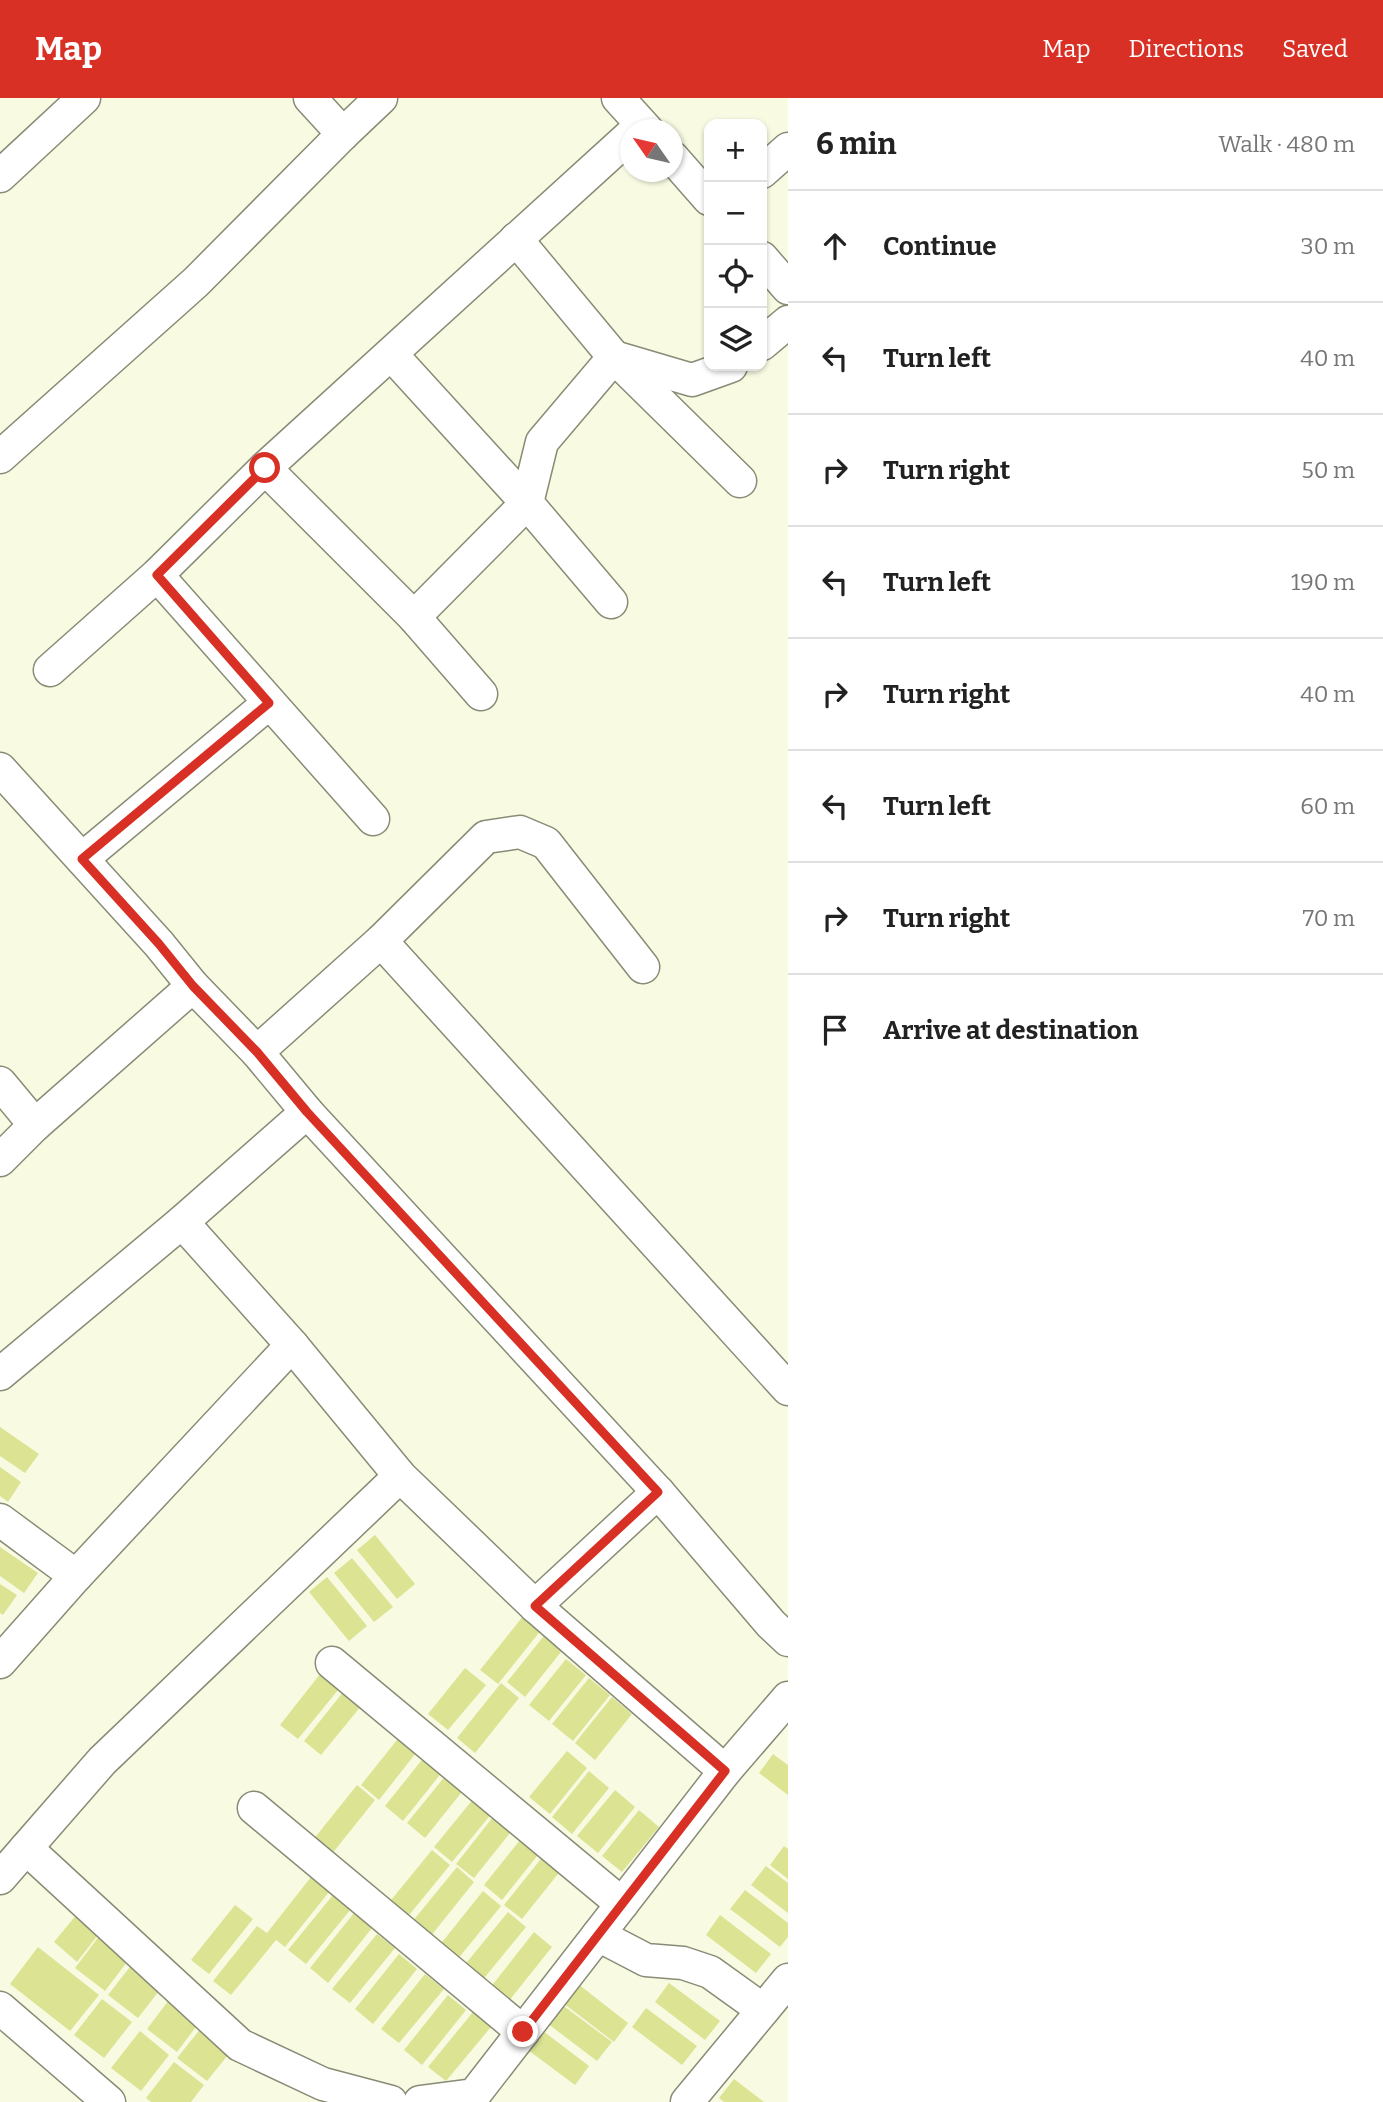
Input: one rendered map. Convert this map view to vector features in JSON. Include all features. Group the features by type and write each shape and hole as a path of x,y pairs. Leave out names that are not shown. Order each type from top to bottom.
{"street":[{"path":"0,176 85,98"},
{"path":"310,98 342,134"},
{"path":"0,457 196,282 381,98"},
{"path":"618,98 632,119"},
{"path":"50,670 157,575 265,468 620,146"},
{"path":"767,168 788,149"},
{"path":"683,169 704,193"},
{"path":"516,239 614,357 740,481"},
{"path":"767,264 788,288"},
{"path":"767,340 788,322"},
{"path":"391,354 527,503 611,602"},
{"path":"614,357 692,380 717,371"},
{"path":"414,617 527,503 542,442 614,357"},
{"path":"265,468 414,617 481,694"},
{"path":"157,575 373,819"},
{"path":"82,859 269,703"},
{"path":"0,769 159,944 193,986 257,1052 307,1112 658,1492 782,1621"},
{"path":"257,1052 381,942 486,837 520,832 546,842 643,967"},
{"path":"381,942 788,1390"},
{"path":"0,1160 193,986"},
{"path":"0,1083 36,1125"},
{"path":"0,1374 182,1222 307,1112"},
{"path":"182,1222 292,1345 400,1476 535,1606 725,1771"},
{"path":"0,1662 76,1576 292,1345"},
{"path":"0,1878 102,1761 400,1476"},
{"path":"535,1606 658,1492"},
{"path":"0,1520 76,1576"},
{"path":"332,1663 622,1904"},
{"path":"420,2102 474,2095 725,1771 788,1698"},
{"path":"254,1808 523,2032"},
{"path":"26,1848 240,2045 323,2084 391,2102"},
{"path":"598,1935 646,1960 682,1963 710,1972 763,2010"},
{"path":"687,2102 788,1980"},
{"path":"0,2008 109,2102"}],"building":[{"path":"0,1427 39,1454 25,1473 0,1456"},
{"path":"0,1467 21,1482 8,1502 0,1496"},
{"path":"375,1535 415,1584 397,1599 357,1550"},
{"path":"0,1547 38,1573 24,1593 0,1576"},
{"path":"352,1558 393,1607 374,1622 334,1573"},
{"path":"327,1577 367,1626 349,1641 309,1592"},
{"path":"0,1584 17,1595 3,1615 0,1613"},
{"path":"524,1615 542,1629 498,1684 480,1670"},
{"path":"551,1627 569,1642 525,1697 507,1682"},
{"path":"566,1659 586,1675 549,1721 529,1705"},
{"path":"465,1668 486,1685 448,1730 428,1714"},
{"path":"324,1669 343,1684 298,1739 280,1725"},
{"path":"589,1678 610,1695 573,1741 552,1724"},
{"path":"501,1683 519,1698 475,1753 457,1738"},
{"path":"348,1686 366,1700 321,1755 304,1741"},
{"path":"612,1697 632,1714 595,1760 575,1743"},
{"path":"405,1730 423,1744 379,1800 361,1785"},
{"path":"429,1751 447,1766 403,1821 385,1806"},
{"path":"567,1751 587,1768 550,1814 529,1797"},
{"path":"773,1754 788,1765 788,1795 759,1773"},
{"path":"451,1769 469,1783 425,1838 407,1823"},
{"path":"589,1771 609,1788 572,1834 552,1817"},
{"path":"357,1785 375,1800 331,1855 313,1840"},
{"path":"615,1790 635,1807 598,1853 577,1836"},
{"path":"479,1792 497,1807 452,1862 434,1847"},
{"path":"500,1808 518,1823 474,1878 456,1864"},
{"path":"639,1810 659,1827 622,1872 602,1856"},
{"path":"528,1830 546,1845 502,1900 484,1885"},
{"path":"784,1846 788,1849 788,1879 770,1865"},
{"path":"432,1850 450,1865 405,1920 387,1905"},
{"path":"548,1850 566,1864 522,1919 504,1905"},
{"path":"766,1866 788,1883 788,1913 751,1885"},
{"path":"457,1867 474,1882 430,1937 412,1922"},
{"path":"311,1877 329,1892 285,1947 276,1940 231,1995 213,1981 257,1926 267,1933"},
{"path":"745,1890 788,1923 788,1937 780,1947 730,1909"},
{"path":"483,1891 501,1906 457,1960 439,1946"},
{"path":"333,1895 351,1909 306,1964 288,1950"},
{"path":"235,1905 253,1919 209,1974 191,1960"},
{"path":"82,1908 105,1926 77,1962 54,1942"},
{"path":"508,1912 526,1927 481,1982 463,1967"},
{"path":"354,1913 372,1928 328,1983 310,1968"},
{"path":"720,1915 771,1954 756,1973 706,1935"},
{"path":"103,1931 133,1954 105,1991 75,1968"},
{"path":"534,1932 552,1947 508,2002 490,1988"},
{"path":"377,1934 395,1948 350,2003 332,1989"},
{"path":"38,1947 99,1995 70,2031 10,1984"},
{"path":"399,1954 417,1969 373,2024 355,2009"},
{"path":"136,1959 166,1982 138,2018 108,1995"},
{"path":"425,1974 444,1989 399,2043 381,2029"},
{"path":"669,1983 720,2021 705,2040 655,2002"},
{"path":"578,1984 628,2023 614,2042 563,2003"},
{"path":"175,1992 205,2015 177,2052 147,2029"},
{"path":"448,1995 466,2010 422,2065 404,2050"},
{"path":"102,1999 132,2022 104,2058 74,2035"},
{"path":"561,2004 612,2042 597,2061 547,2023"},
{"path":"646,2008 697,2046 682,2065 632,2027"},
{"path":"473,2012 491,2027 446,2081 428,2067"},
{"path":"206,2022 236,2045 207,2081 177,2058"},
{"path":"539,2028 589,2066 575,2085 524,2047"},
{"path":"140,2031 169,2055 141,2091 111,2068"},
{"path":"174,2062 204,2085 191,2102 151,2102 146,2098"},
{"path":"734,2079 764,2102 724,2102 719,2098"}],"route":[{"path":"265,468 157,575 269,703 82,859 193,986 257,1052 307,1112 658,1492 535,1606 725,1771 523,2032"}]}
